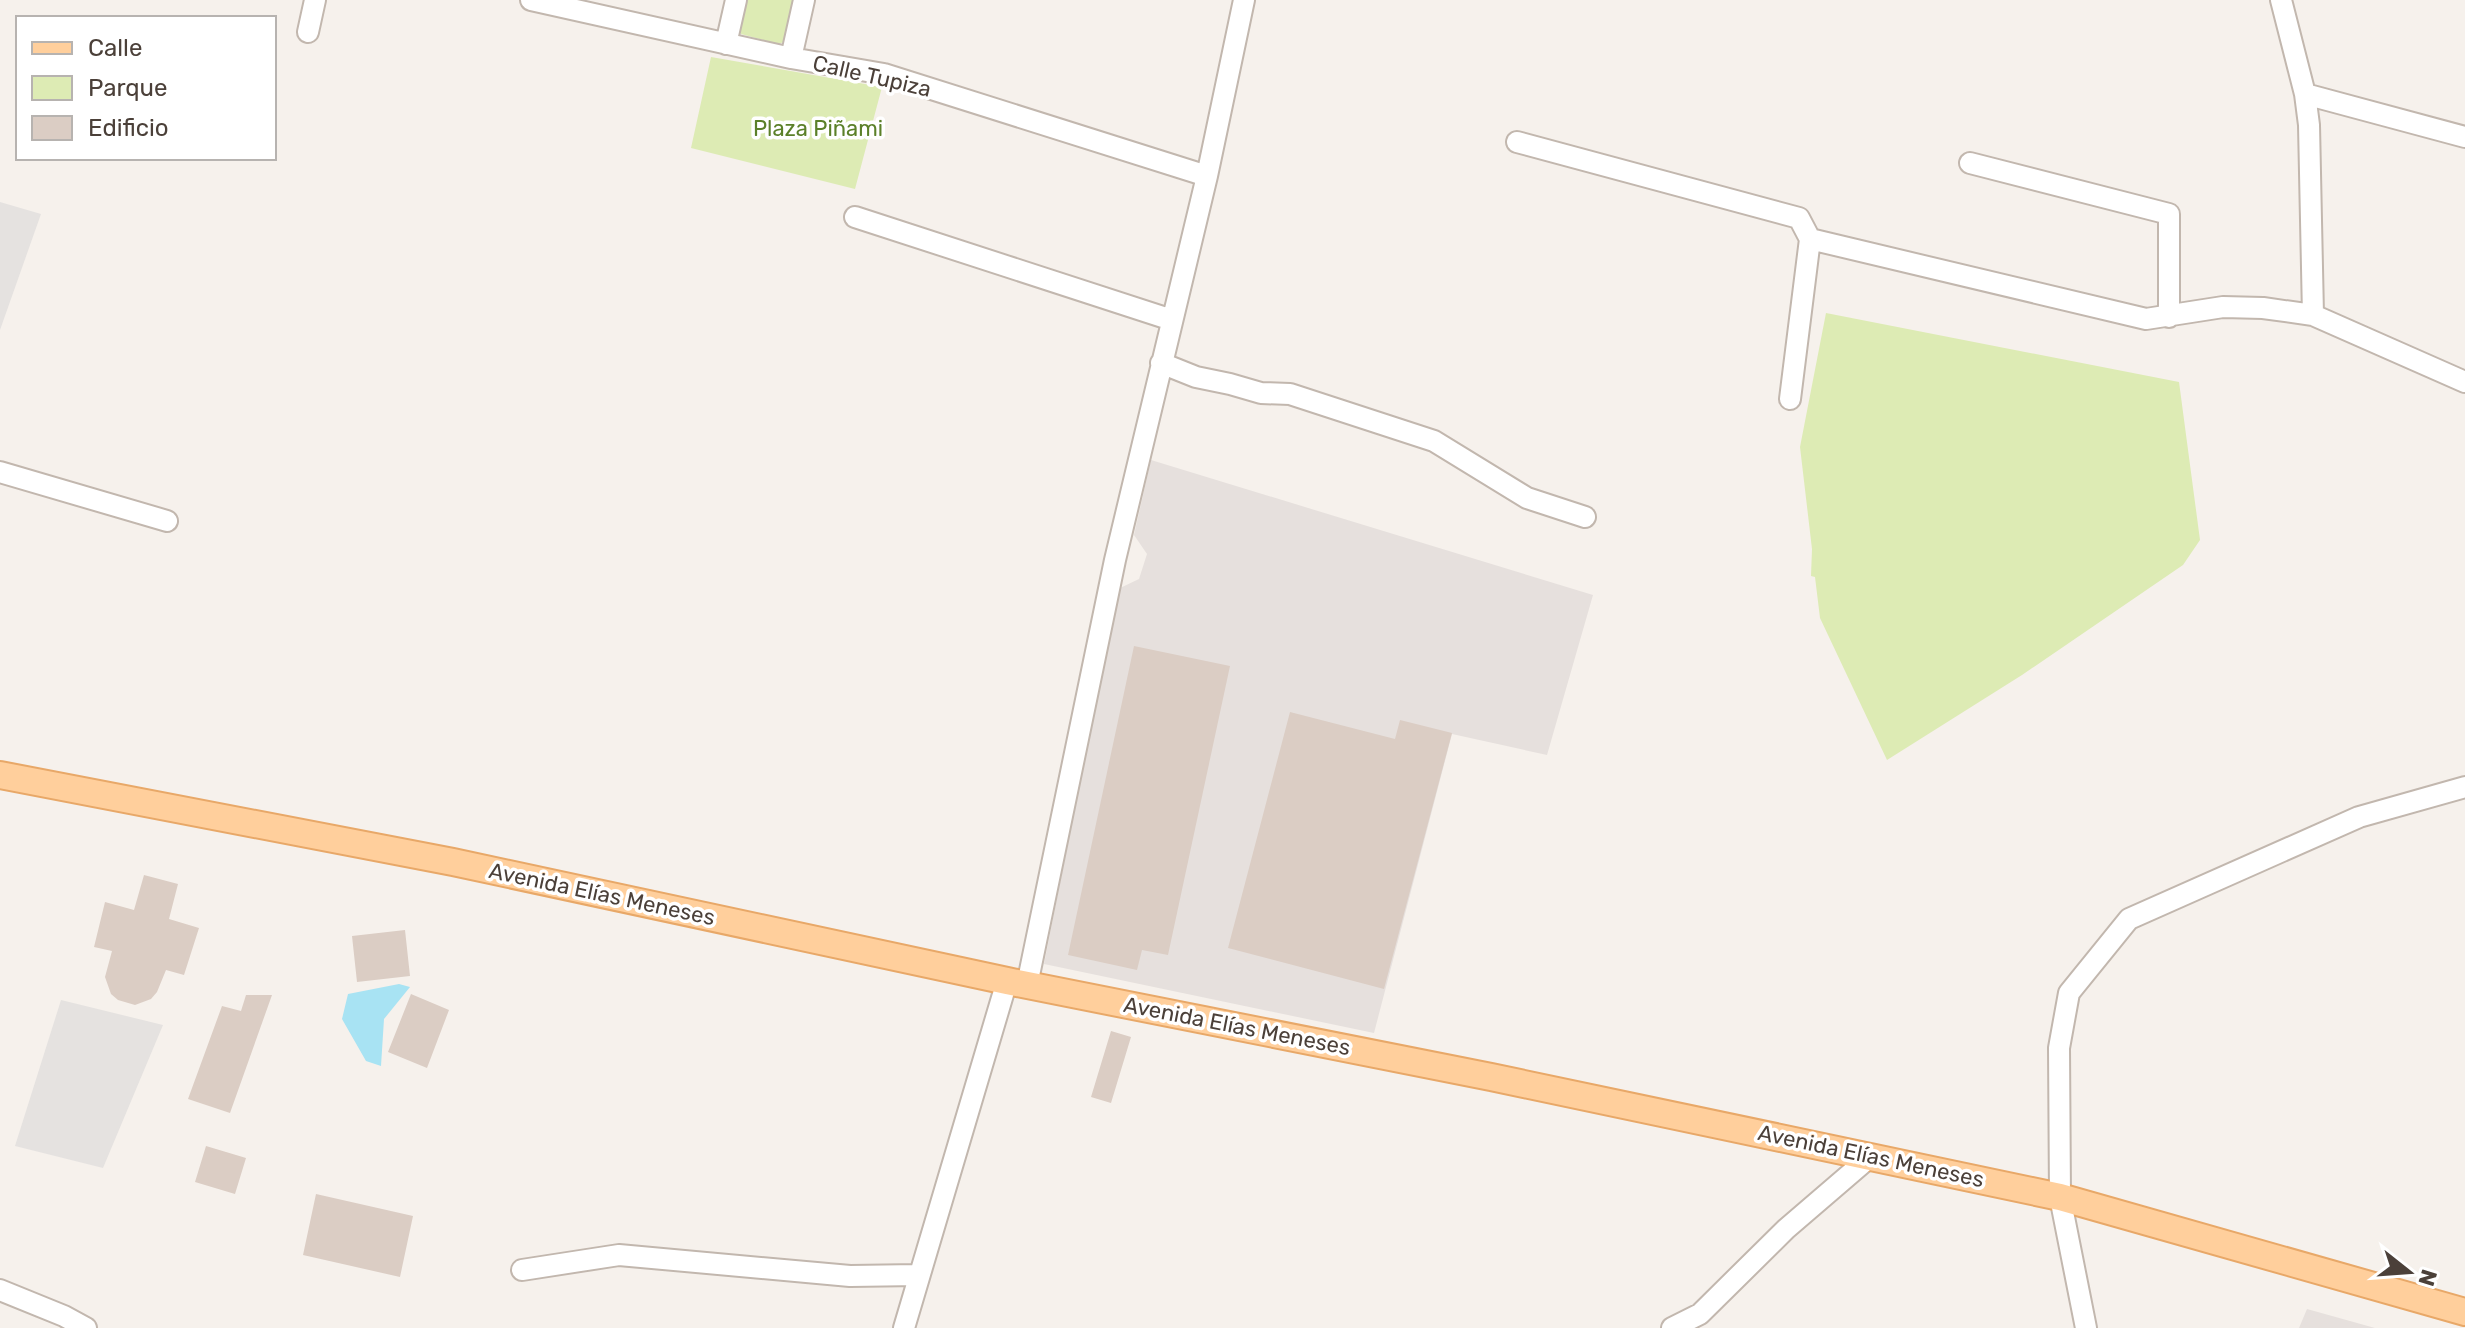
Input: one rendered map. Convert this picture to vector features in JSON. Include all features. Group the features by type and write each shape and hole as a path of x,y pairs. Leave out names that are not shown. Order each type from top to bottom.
{"main road":[{"name":"Avenida Elías Meneses","path":"0,775 453,862 1017,983 1506,1080 2060,1197 2465,1312"}],"street":[{"path":"308,32 315,0"},
{"name":"Calle Tupiza","path":"531,0 791,58 884,74 1207,176"},
{"path":"726,44 736,0"},
{"path":"791,58 804,0"},
{"path":"904,1328 918,1275 1017,983 1207,176 1244,0"},
{"path":"2281,0 2305,94 2309,125 2313,315"},
{"path":"2305,94 2465,137"},
{"path":"1517,142 1799,218 1810,239 1790,399"},
{"path":"1970,163 2169,214 2169,317"},
{"path":"855,217 1172,320"},
{"path":"1810,239 2146,319 2223,307 2263,308 2313,315 2465,382"},
{"path":"1161,363 1196,377 1261,393 1290,394 1434,441 1527,498 1585,517"},
{"path":"0,472 167,521"},
{"path":"2086,1328 2060,1197 2059,1048 2069,993 2129,919 2359,817 2465,787"},
{"path":"1672,1328 1700,1314 1786,1229 1871,1156"},
{"path":"522,1270 619,1255 850,1276 918,1275"},
{"path":"0,1290 86,1328"}],"shaded area":[{"path":"0,202 41,214 0,330"},
{"path":"1151,460 1593,595 1547,755 1452,734 1374,1033 1044,964 1118,589 1139,579 1147,554 1134,535"},
{"path":"61,1000 163,1025 103,1168 15,1146"},
{"path":"2307,1309 2375,1328 2299,1328"}],"green space":[{"path":"745,0 795,0 784,42 778,44 741,34 738,29"},
{"name":"Plaza Piñami","path":"711,57 882,87 855,189 691,148"},
{"path":"1826,313 2179,382 2200,540 2183,565 2022,675 1887,760 1820,618 1815,577 1811,576 1812,549 1800,447"}],"water":[{"path":"399,984 410,987 384,1019 381,1066 366,1061 342,1019 348,994"}],"building":[{"path":"1134,646 1230,666 1168,955 1142,950 1137,970 1068,955"},
{"path":"1290,712 1395,739 1400,720 1452,733 1384,989 1228,948"},
{"path":"144,875 178,884 169,919 199,928 184,975 166,970 151,999 135,1005 118,1000 111,994 105,977 112,951 94,947 105,902 134,910"},
{"path":"405,930 410,976 357,982 352,936"},
{"path":"411,994 449,1010 427,1068 388,1052"},
{"path":"246,995 272,995 230,1113 188,1099 222,1006 241,1011"},
{"path":"1111,1031 1131,1037 1111,1103 1091,1097"},
{"path":"206,1146 246,1158 235,1194 195,1182"},
{"path":"316,1194 413,1216 400,1277 303,1255"}]}
